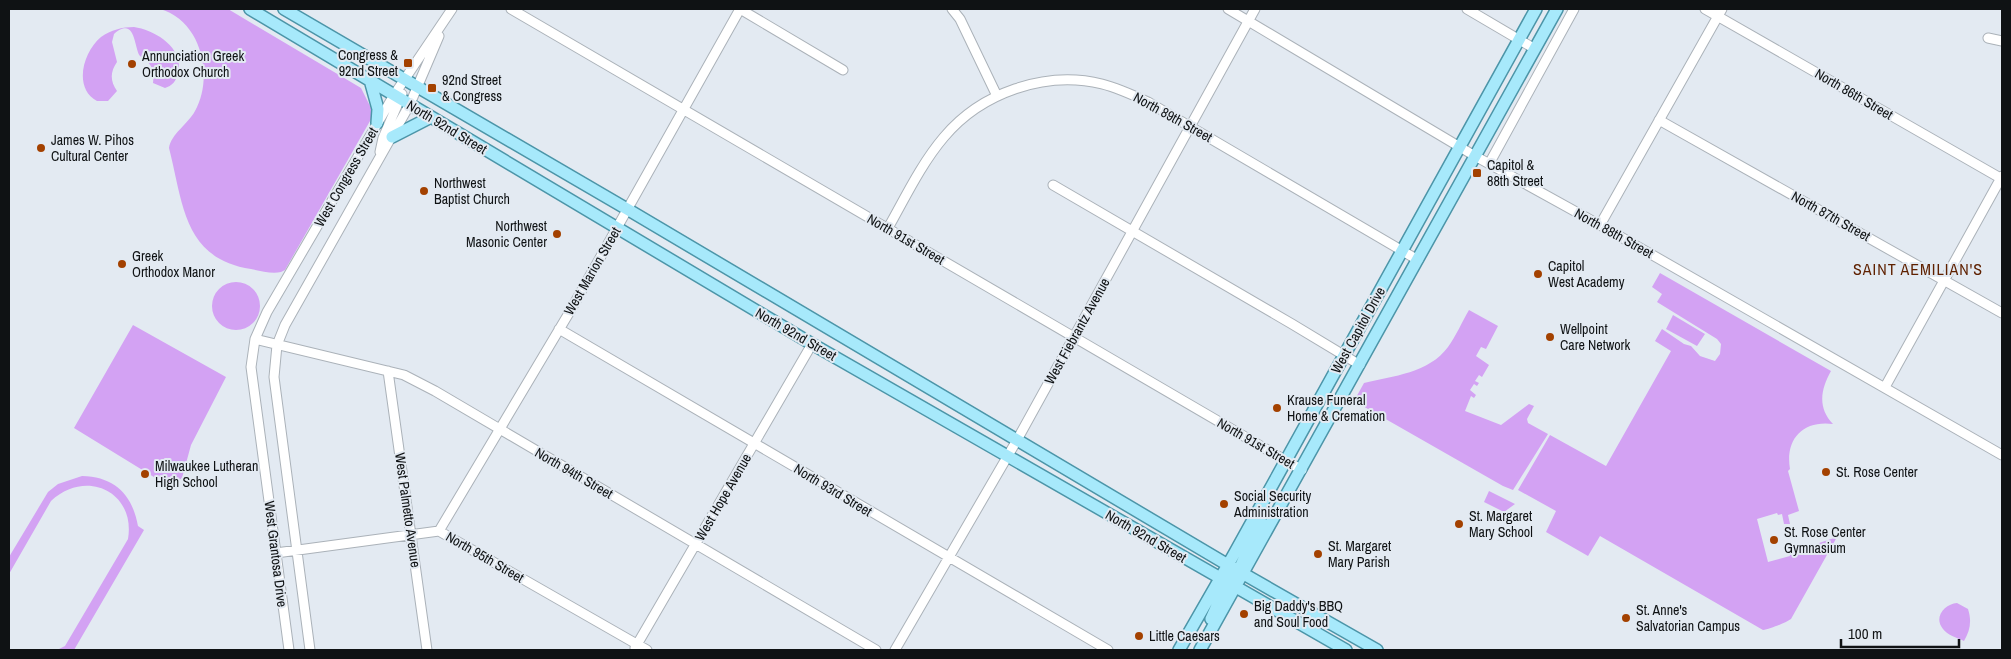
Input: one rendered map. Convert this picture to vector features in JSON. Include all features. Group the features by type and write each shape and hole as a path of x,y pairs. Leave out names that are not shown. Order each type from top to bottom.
{"main road":[{"name":"North 92nd Street","path":"250,9 812,344 1341,649"},
{"name":"North 92nd Street","path":"284,9 627,209 1237,570 1377,650"},
{"name":"West Capitol Drive","path":"1200,650 1212,628 1228,583 1237,570 1266,511 1264,500 1536,9"},
{"name":"West Capitol Drive","path":"1179,650 1237,570 1302,470 1557,9"},
{"path":"370,80 378,109 377,123"},
{"path":"392,137 431,117"}],"street":[{"name":"West Congress Street","path":"277,345 285,325 392,137 405,80 452,9"},
{"name":"North 91st Street","path":"511,9 1302,470"},
{"name":"West Marion Street","path":"440,531 559,329 740,9"},
{"path":"740,9 843,70"},
{"path":"888,228 927,159 944,136 967,115 997,96 960,19 952,9"},
{"name":"North 88th Street","path":"1228,9 1475,156 1885,386 2002,455"},
{"name":"West Fiebrantz Avenue","path":"895,650 1017,440 1255,9"},
{"path":"1467,9 1534,50"},
{"path":"1489,164 1574,9"},
{"name":"North 86th Street","path":"1705,9 1720,12 2002,178"},
{"path":"1600,225 1720,12"},
{"name":"West Congress Street","path":"255,339 267,312 377,123 401,99 418,87 446,20"},
{"path":"1988,38 2002,41"},
{"name":"North 89th Street","path":"997,96 1024,86 1048,81 1075,80 1101,84 1129,93 1190,126 1418,260"},
{"path":"379,158 383,138 401,99"},
{"name":"North 87th Street","path":"1660,120 2002,314"},
{"path":"1885,386 2002,178"},
{"path":"1053,185 1360,365"},
{"name":"North 93rd Street","path":"559,329 1108,650"},
{"name":"North 94th Street","path":"255,339 404,375 435,391 876,650"},
{"name":"West Grantosa Drive","path":"255,339 251,368 289,650"},
{"name":"West Hope Avenue","path":"636,648 812,344"},
{"name":"West Grantosa Drive","path":"277,345 274,377 310,650"},
{"name":"West Palmetto Avenue","path":"388,371 427,650"},
{"name":"North 95th Street","path":"276,553 440,531 636,648 646,650"},
{"path":"1341,649 1346,633"}],"shaded area":[{"path":"160,9 228,9 361,88 374,114 285,270 281,272 262,271 229,263 211,253 199,241 190,225 183,207 169,148 173,138 195,111 201,97 203,67 195,38 186,25 174,15"},
{"path":"134,27 159,36 173,48 179,65 176,79 172,85 165,88 153,83 152,68 140,56 133,35 126,28 121,29 114,34 112,42 117,62 113,69 112,80 117,91 108,101 97,101 85,88 83,79 85,60 89,52 101,37 117,29"},
{"path":"1660,273 1831,371 1825,384 1822,398 1825,411 1833,424 1812,425 1804,429 1793,441 1790,449 1790,469 1788,471 1799,511 1788,515 1790,524 1784,524 1782,514 1778,515 1777,513 1757,519 1768,562 1790,556 1789,552 1794,550 1795,554 1798,550 1837,537 1791,619 1763,630 1600,536 1588,556 1546,532 1556,511 1518,490 1550,435 1606,466 1671,351 1655,341 1662,329 1684,344 1691,346 1700,356 1715,361 1720,354 1721,344 1717,339 1657,302 1662,294 1652,287"},
{"path":"236,282 245,284 253,289 258,297 260,306 258,315 253,323 245,328 236,330 227,328 219,323 214,315 212,306 214,297 219,289 227,284"},
{"path":"1469,310 1498,326 1486,349 1481,347 1476,356 1489,365 1482,377 1479,375 1475,381 1479,383 1477,386 1474,384 1470,390 1476,395 1474,398 1471,396 1465,411 1501,425 1529,404 1534,406 1527,419 1528,423 1548,434 1513,490 1354,401 1364,383 1410,372 1431,363 1440,356 1451,343"},
{"path":"1673,315 1705,334 1697,346 1666,329"},
{"path":"133,325 226,377 191,445 182,478 174,484 162,482 74,428"},
{"path":"82,476 104,480 120,489 131,505 138,526 144,530 74,650 57,650 65,646 128,539 128,523 124,509 116,498 106,490 93,486 79,486 65,491 51,501 9,574 9,557 48,492 58,484"},
{"path":"1489,491 1515,504 1504,512 1484,502"},
{"path":"1957,603 1968,609 1970,618 1970,626 1964,641 1945,631 1939,620 1942,612 1948,606"}],"place":[{"name":"Congress & 92nd Street","path":"408,63"},
{"name":"Annunciation Greek Orthodox Church","path":"132,64"},
{"name":"92nd Street & Congress","path":"432,88"},
{"name":"James W. Pihos Cultural Center","path":"41,148"},
{"name":"Capitol & 88th Street","path":"1477,173"},
{"name":"Northwest Baptist Church","path":"424,191"},
{"name":"Northwest Masonic Center","path":"557,234"},
{"name":"Greek Orthodox Manor","path":"122,264"},
{"name":"Capitol West Academy","path":"1538,274"},
{"name":"Wellpoint Care Network","path":"1550,337"},
{"name":"Krause Funeral Home & Cremation","path":"1277,408"},
{"name":"St. Rose Center","path":"1826,472"},
{"name":"Milwaukee Lutheran High School","path":"145,474"},
{"name":"Social Security Administration","path":"1224,504"},
{"name":"St. Margaret Mary School","path":"1459,524"},
{"name":"St. Rose Center Gymnasium","path":"1774,540"},
{"name":"St. Margaret Mary Parish","path":"1318,554"},
{"name":"Big Daddy's BBQ and Soul Food","path":"1244,614"},
{"name":"St. Anne's Salvatorian Campus","path":"1626,618"},
{"name":"Little Caesars","path":"1139,636"}],"district":[{"name":"SAINT AEMILIAN'S","path":"1918,269"}]}
